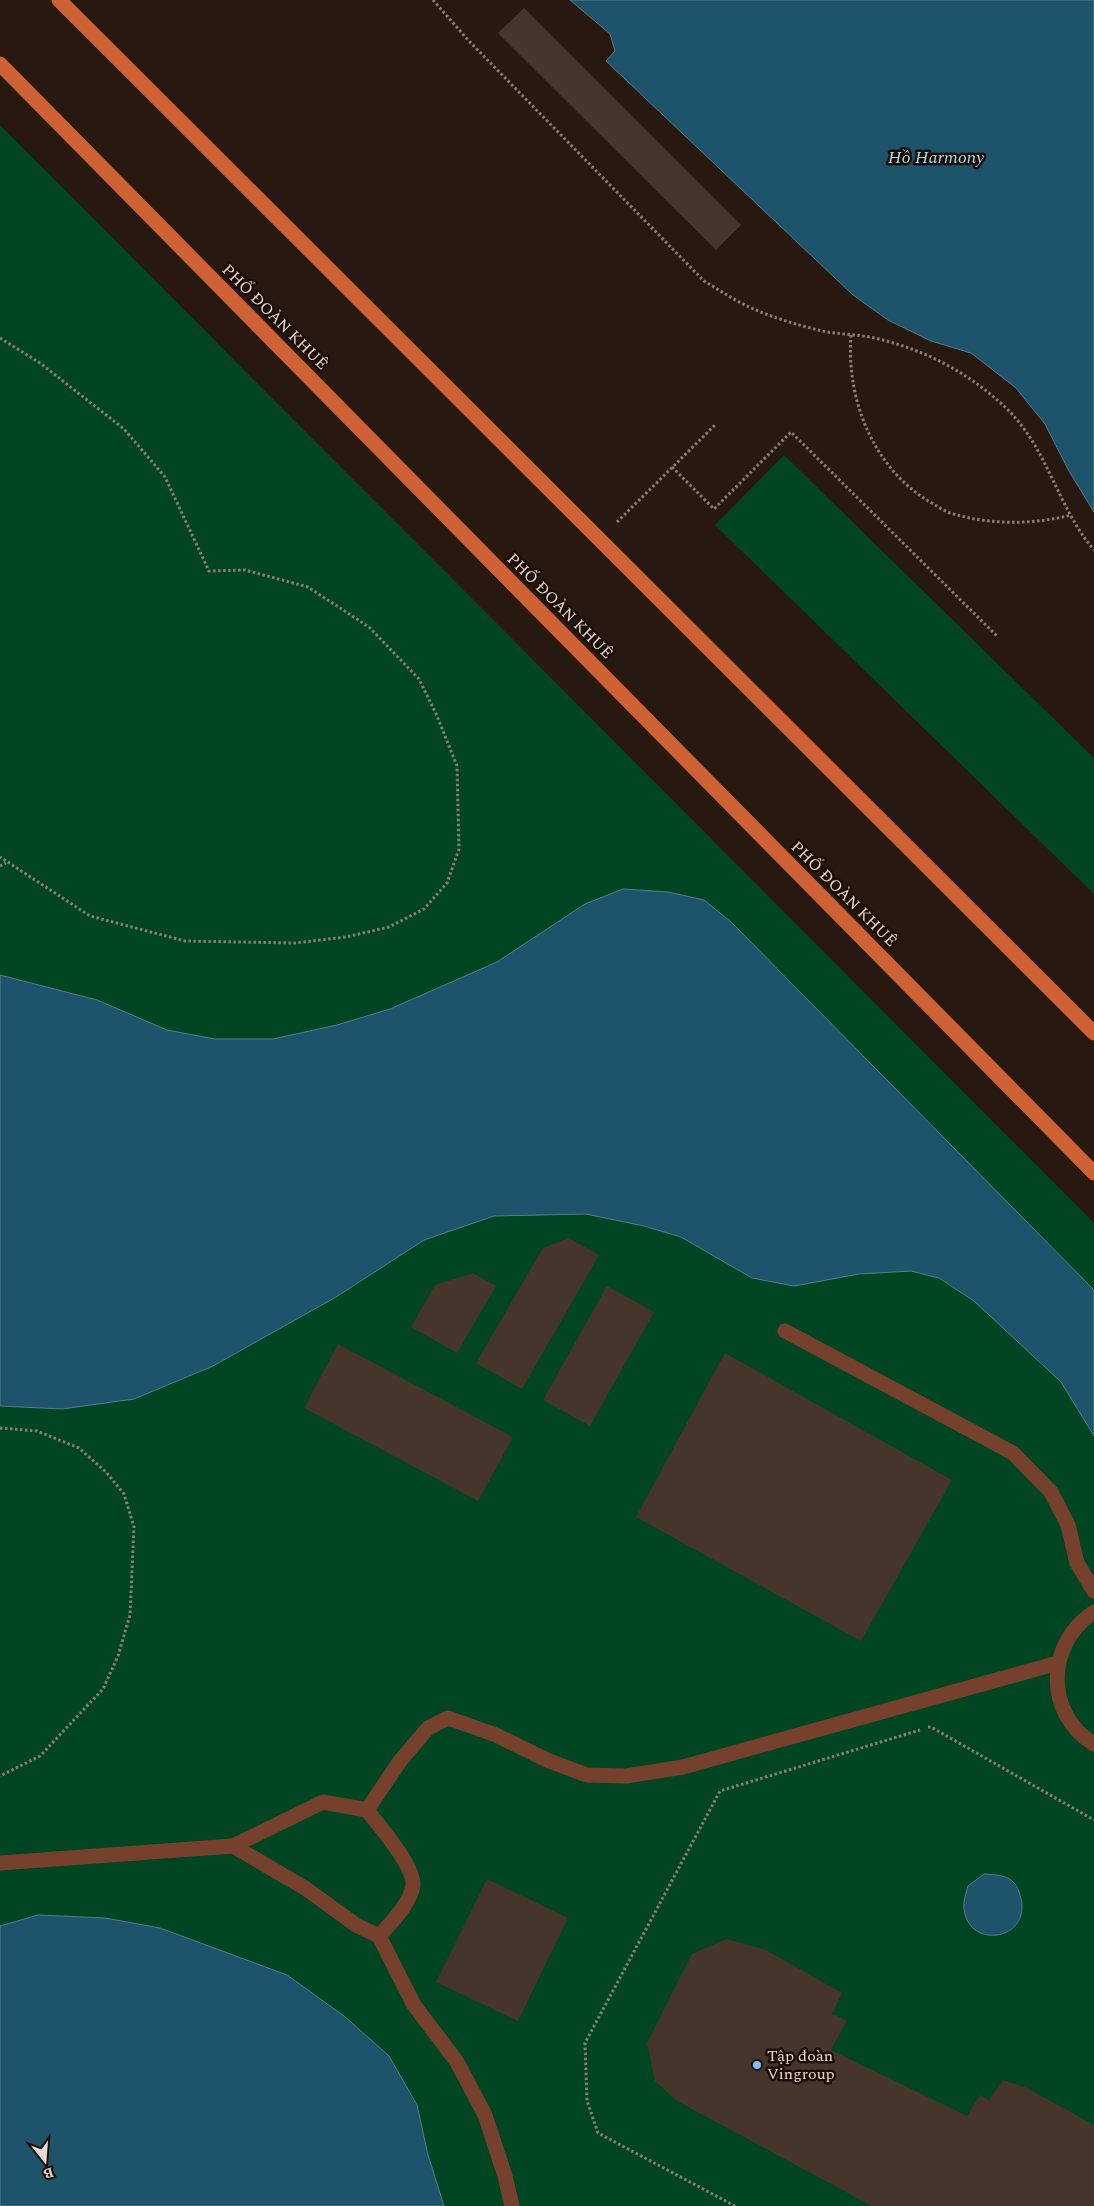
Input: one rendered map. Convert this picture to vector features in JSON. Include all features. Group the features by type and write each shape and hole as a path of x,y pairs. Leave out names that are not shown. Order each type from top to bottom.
{"main road":[{"path":"59,0 1094,1033"},
{"name":"PHỐ ĐOÀN KHUÊ","path":"0,64 1094,1173"}],"lane":[{"path":"785,1331 1014,1453 1051,1492 1068,1525 1077,1563 1094,1591"},
{"path":"1094,1612 1082,1620 1066,1640 1058,1663 1057,1691 1066,1717 1084,1738 1094,1744"},
{"path":"367,1810 400,1761 428,1728 448,1718 496,1735 549,1761 587,1775 626,1776 683,1767 1058,1663"},
{"path":"0,1863 233,1846 323,1802 367,1810 406,1862 413,1885 404,1908 379,1936"},
{"path":"233,1846 305,1888 356,1925 379,1936 414,2005 458,2062 485,2115 505,2176 512,2206"}],"path":[{"path":"434,0 468,40 704,282 748,306 823,331 878,338 927,354 967,375 1005,407 1028,433 1082,536 1094,550"},
{"path":"851,335 850,351 854,393 867,430 888,466 915,493 949,513 991,521 1032,522 1072,515"},
{"path":"0,338 40,363 124,429 165,477 208,571 245,570 308,587 369,627 419,679 437,716 457,766 459,848 447,883 424,909 389,927 346,937 296,943 184,941 90,916 0,857"},
{"path":"599,540 715,425"},
{"path":"672,467 714,509 791,432 998,637"},
{"path":"0,865 6,862"},
{"path":"0,1428 37,1431 79,1448 106,1472 124,1494 134,1527 130,1615 118,1656 103,1689 40,1756 0,1776"},
{"path":"735,2206 598,2133 587,2101 584,2070 585,2043 720,1791 931,1727 1094,1820"}],"green space":[{"path":"0,125 1094,1223 1094,2206 0,2206"},
{"path":"784,455 1094,758 1094,894 715,525"}],"water":[{"name":"Hồ Harmony","path":"570,0 1094,0 1094,512 1069,471 1045,424 1016,388 971,353 931,341 888,320 853,295 606,61 615,51 610,34"},
{"path":"623,889 668,892 704,900 731,922 1094,1290 1094,1436 1061,1382 974,1301 939,1278 911,1271 859,1274 794,1286 752,1278 681,1237 644,1226 586,1214 494,1216 424,1240 336,1297 213,1366 134,1399 62,1409 0,1406 0,975 97,1000 167,1030 215,1039 273,1039 337,1025 390,1009 497,962 585,904"},
{"path":"984,1874 1002,1876 1011,1880 1020,1895 1022,1910 1018,1922 1010,1930 999,1935 988,1935 977,1931 968,1922 964,1909 964,1900 968,1886"},
{"path":"38,1915 105,1918 160,1928 287,1975 344,2016 389,2056 417,2105 428,2155 444,2206 0,2206 0,1926"}],"building":[{"path":"524,8 741,225 716,250 498,33"},
{"path":"569,1238 599,1255 522,1389 476,1363 543,1248"},
{"path":"473,1273 496,1286 457,1353 411,1327 435,1285"},
{"path":"607,1286 654,1312 590,1426 543,1400"},
{"path":"338,1344 513,1437 478,1501 304,1408"},
{"path":"725,1353 952,1480 861,1641 636,1517"},
{"path":"487,1879 568,1918 518,2021 436,1982"},
{"name":"Tập đoàn Vingroup","path":"727,1939 766,1950 842,1993 832,2014 847,2020 831,2050 967,2116 980,2095 989,2100 1003,2080 1027,2088 1094,2125 1094,2206 872,2206 677,2101 655,2081 647,2043 692,1954"}],"place":[{"name":"Tập đoàn Vingroup","path":"757,2065"}]}
